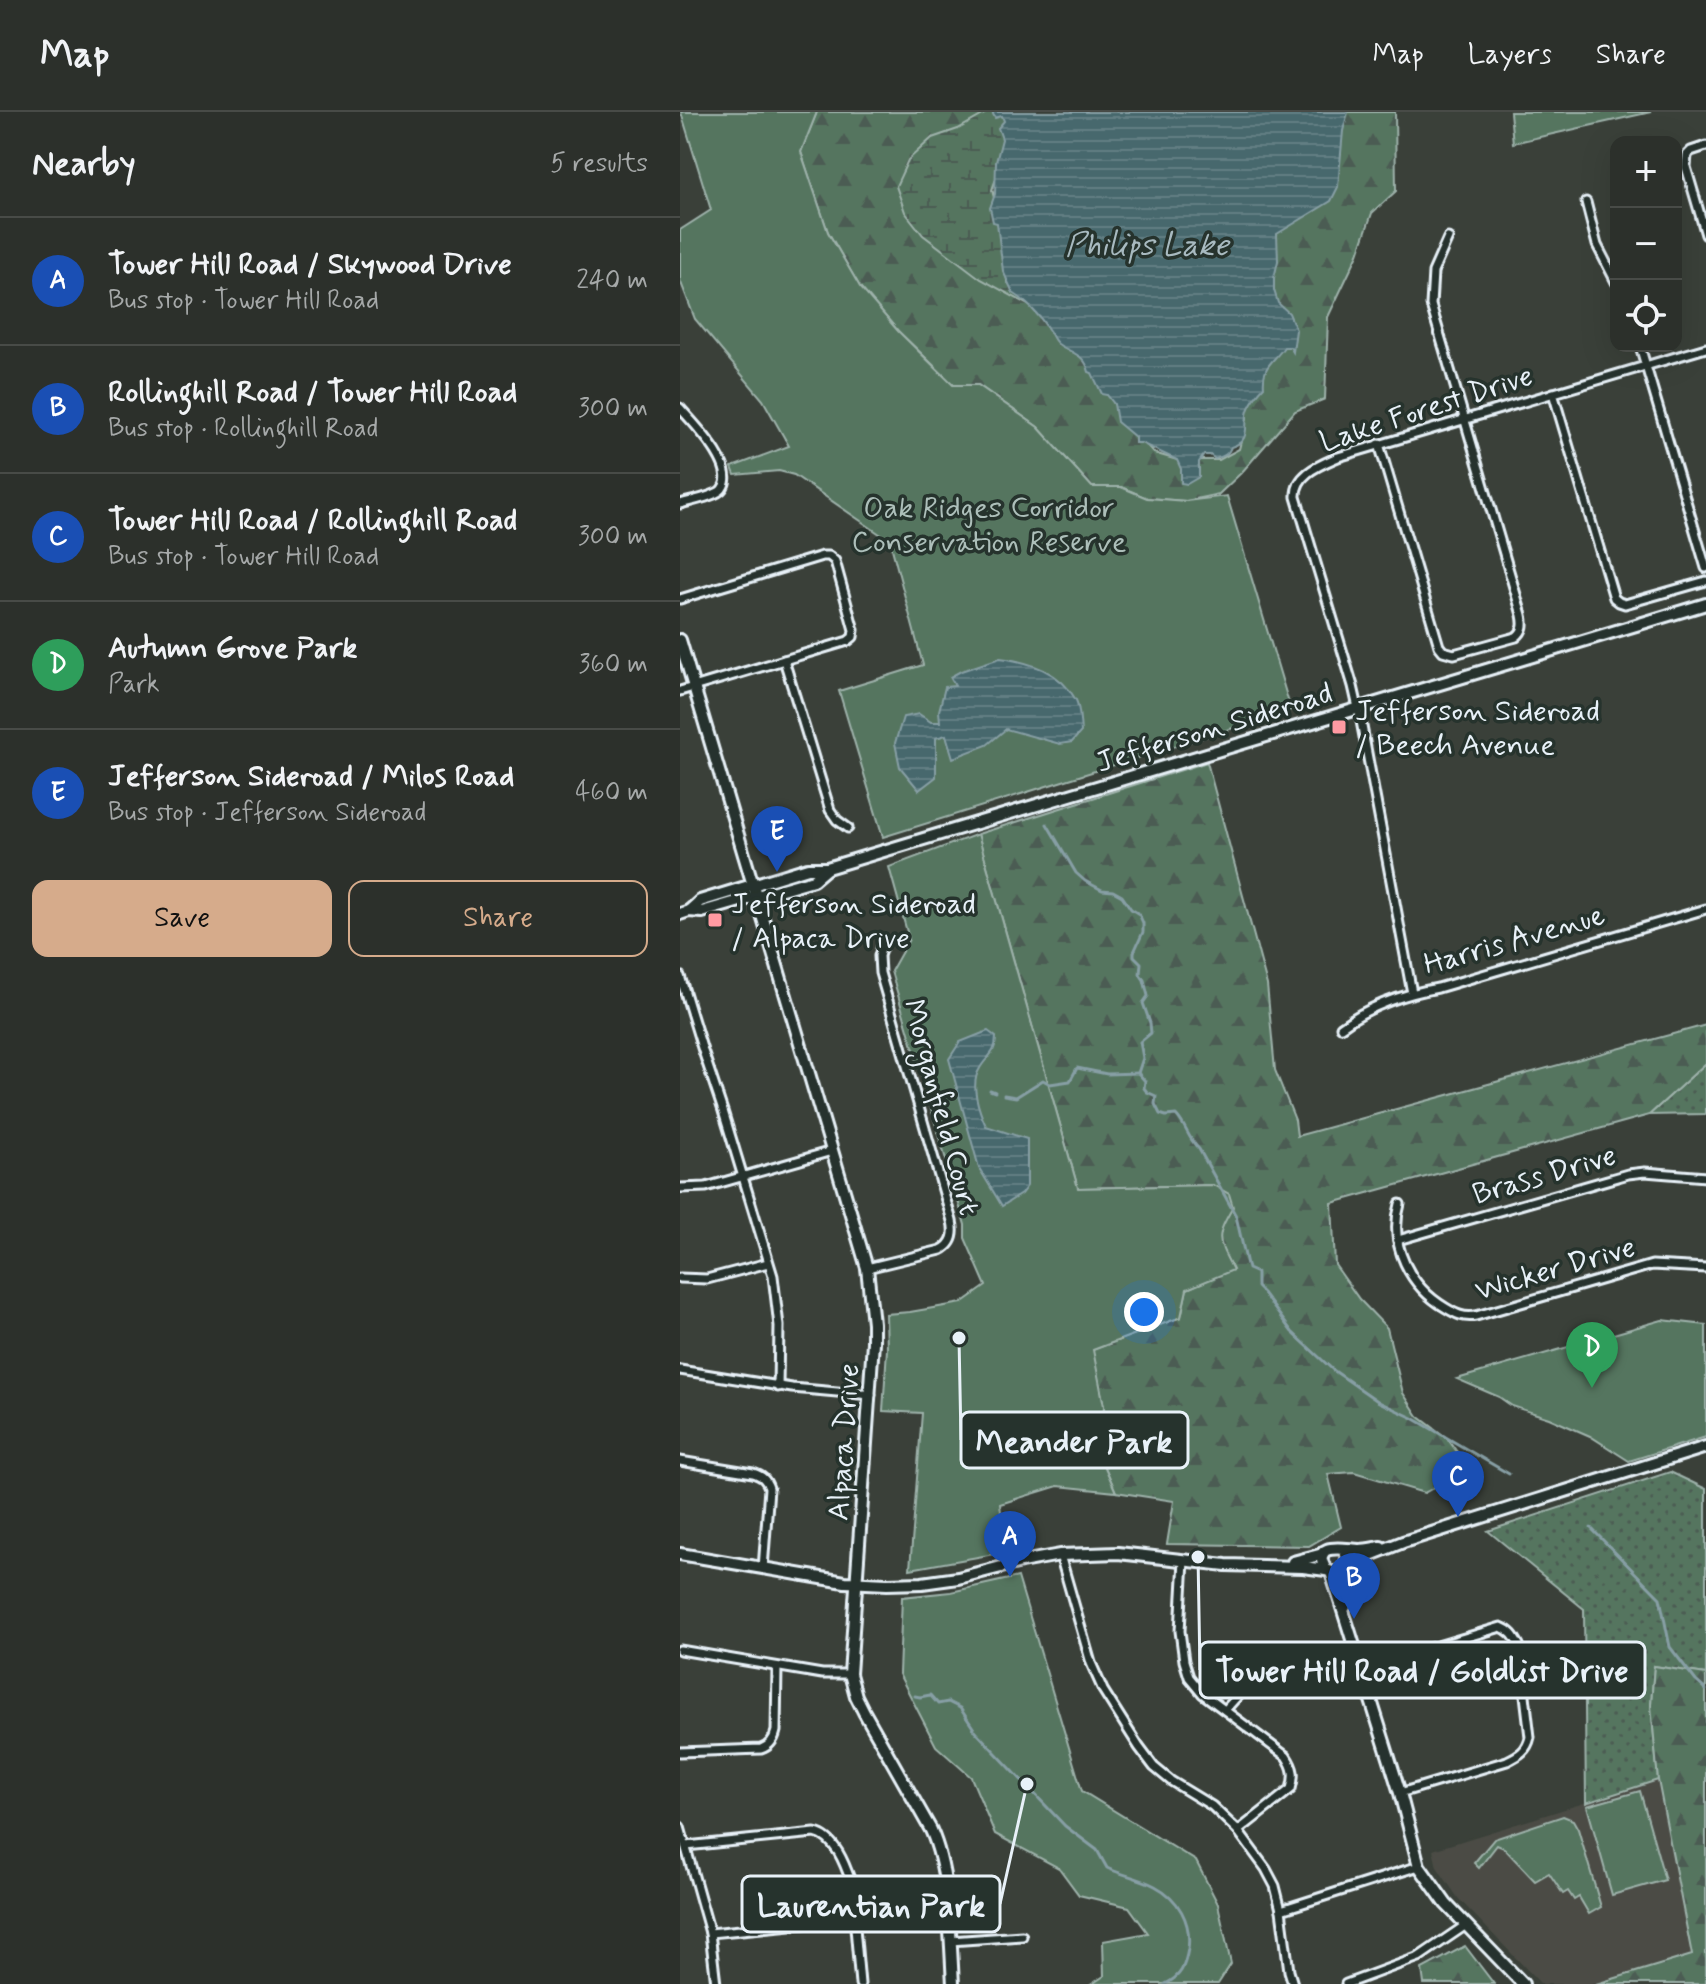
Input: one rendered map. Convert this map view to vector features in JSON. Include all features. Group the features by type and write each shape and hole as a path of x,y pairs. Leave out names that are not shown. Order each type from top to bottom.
{"street":[{"path":"1706,146 1691,151 1685,160 1706,235"},
{"path":"1586,202 1597,245 1615,280"},
{"path":"1379,444 1443,651 1454,654 1516,637 1523,629 1522,615 1431,305 1433,272 1448,238"},
{"name":"Lake Forest Drive","path":"1358,708 1296,497 1300,480 1316,467 1338,457 1706,348"},
{"path":"1642,352 1706,568"},
{"path":"1553,393 1614,598 1625,604 1706,581"},
{"path":"680,408 713,447 726,480 719,492 680,504"},
{"path":"680,599 829,556 835,561 854,624 853,637 848,641 680,691"},
{"name":"Jefferson Sideroad","path":"684,912 702,912 754,890 813,880 827,868 1706,604"},
{"name":"Alpaca Drive","path":"680,640 867,1268 873,1323 871,1395 850,1674 864,1712 935,1839 943,1869 953,1984"},
{"path":"784,660 830,810 848,828"},
{"path":"1358,708 1412,993"},
{"name":"Harris Avenue","path":"1341,1027 1357,1014 1412,993 1706,909"},
{"name":"Morganfield Court","path":"867,1268 941,1250 948,1247 953,1235 952,1221 880,973 879,956 883,943"},
{"path":"680,976 773,1276 779,1326 778,1387"},
{"path":"680,1188 706,1187 832,1151"},
{"name":"Brass Drive","path":"1398,1240 1628,1174 1645,1172 1706,1177"},
{"name":"Wicker Drive","path":"1400,1204 1396,1218 1404,1262 1432,1300 1466,1317 1652,1265 1706,1268"},
{"path":"680,1278 707,1279 768,1263"},
{"path":"680,1370 778,1387 871,1395"},
{"path":"680,1554 857,1583 940,1581 1060,1555 1118,1553 1226,1565 1303,1567 1339,1572 1346,1566 1403,1542 1706,1447"},
{"path":"680,1461 753,1473 767,1481 763,1569"},
{"path":"1259,1567 1303,1561 1323,1554 1329,1548 1363,1550 1403,1542"},
{"path":"1342,1549 1347,1556 1345,1617"},
{"path":"1323,1554 1323,1563 1329,1571 1345,1617 1400,1793 1419,1866 1446,1904 1523,1984"},
{"path":"1060,1555 1091,1663 1103,1690 1139,1747 1154,1767 1171,1781 1212,1806 1238,1831 1266,1869 1275,1886 1281,1910 1293,1984"},
{"path":"1184,1560 1180,1631 1189,1677 1203,1694 1286,1756 1293,1767 1291,1789 1238,1831"},
{"path":"1361,1669 1501,1627 1514,1635 1519,1645 1530,1737 1528,1746 1521,1754 1507,1761 1400,1793"},
{"path":"680,1650 822,1674 850,1674"},
{"path":"680,1752 761,1749 770,1743 776,1731 777,1667"},
{"path":"1225,1710 1255,1677"},
{"path":"680,1827 710,1933 716,1984"},
{"path":"686,1846 815,1833 823,1835 847,1871 852,1893 860,1984"},
{"path":"1281,1910 1419,1866"},
{"path":"710,1933 854,1919"},
{"path":"1346,1984 1419,1957 1466,1925"},
{"path":"950,1941 1022,1936"}],"shaded area":[{"path":"1658,1780 1692,1955 1596,1984 1541,1984 1458,1898 1437,1867 1433,1850"}],"green space":[{"name":"Oak Ridges Corridor Conservation Reserve","path":"681,112 817,112 801,152 828,232 860,287 898,331 953,385 978,385 1038,427 1092,487 1121,487 1147,498 1186,501 1227,496 1291,710 883,837 839,691 923,665 890,541 794,475 779,471 735,475 732,467 789,446 763,400 695,319 680,280 680,230 711,210"},
{"path":"817,112 1019,112 992,189 1005,241 1007,282 1028,297 1098,375 1123,420 1154,453 1177,460 1219,460 1239,449 1247,418 1247,390 1271,240 1345,112 1395,112 1396,191 1372,213 1358,254 1328,317 1325,399 1295,411 1219,494 1186,501 1147,498 1121,487 1092,487 1038,427 978,385 954,385 898,331 860,287 828,232 801,152"},
{"path":"988,112 1019,112 992,190 1005,241 1007,282 1043,313 981,279 923,235 905,212 896,186 908,160 932,138 958,129"},
{"path":"1510,112 1651,112 1513,143"},
{"path":"1207,762 1267,985 1275,1070 1295,1120 1297,1136 1706,1025 1706,1063 1649,1115 1332,1203 1335,1265 1359,1299 1387,1328 1403,1393 1418,1416 1447,1438 1462,1459 1445,1479 1424,1493 1354,1472 1328,1474 1341,1527 1309,1546 1167,1544 1174,1501 1116,1492 1100,1456 1104,1406 1092,1350 1181,1317 1187,1289 1232,1269 1219,1243 1221,1227 1213,1185 1078,1188 978,834"},
{"path":"978,834 1078,1188 1213,1185 1229,1194 1233,1207 1220,1238 1233,1270 1187,1289 1181,1317 1093,1350 1104,1406 1100,1456 1116,1492 1058,1486 1000,1504 1006,1552 910,1569 922,1413 883,1411 886,1314 962,1303 986,1286 965,1238 965,1225 891,971 909,939 889,867"},
{"path":"1706,1063 1706,1114 1649,1115"},
{"path":"1662,1320 1706,1325 1706,1437 1629,1461 1590,1436 1512,1406 1457,1379"},
{"path":"1670,1472 1706,1489 1706,1674 1654,1666 1651,1705 1658,1780 1586,1803 1584,1609 1488,1531"},
{"path":"1018,1577 1082,1791 1196,1861 1218,1904 1231,1964 1218,1984 1092,1984 1104,1976 1103,1941 1148,1933 1129,1907 1079,1895 1059,1868 995,1834 971,1777 936,1746 899,1674 902,1597 951,1592"},
{"path":"1654,1666 1706,1674 1706,1984 1596,1984 1692,1955 1658,1780 1651,1705"},
{"path":"1640,1791 1665,1880 1612,1895 1587,1806"},
{"path":"1563,1816 1573,1820 1578,1829 1601,1907 1589,1914 1579,1897 1574,1900 1568,1891 1563,1894 1549,1873 1535,1881 1504,1848 1497,1845 1479,1868 1474,1863 1494,1839"},
{"path":"1465,1946 1494,1984 1424,1984 1422,1969"}],"water":[{"name":"Philips Lake","path":"992,112 1348,112 1343,131 1338,187 1331,201 1277,234 1278,261 1274,290 1278,303 1289,313 1296,330 1293,352 1290,347 1284,347 1267,369 1264,387 1249,408 1243,440 1221,457 1215,459 1204,455 1199,462 1199,477 1187,484 1181,483 1177,460 1135,443 1135,437 1117,422 1114,404 1107,395 1102,394 1084,361 1056,342 1037,314 1013,293 1003,271 997,223 993,222 990,208 995,194 996,162 1002,139 998,128 1004,121 1002,116 995,118"},
{"path":"1000,658 1033,665 1062,682 1077,703 1081,732 1072,742 1060,744 1006,729 987,745 953,758 946,735 936,738 936,777 919,790 900,767 895,743 903,717 919,714 931,722 940,722 939,711 945,687 955,686 950,677"},
{"path":"988,1031 996,1037 996,1043 976,1076 976,1098 981,1113 986,1126 1027,1139 1027,1186 1021,1194 1002,1206 979,1168 949,1059 960,1042"}],"waterway":[{"path":"1047,824 1076,873 1102,890 1122,896 1139,914 1143,932 1134,956 1141,963 1140,974 1148,996 1143,1003 1151,1033 1140,1042 1143,1058 1138,1073 1145,1081 1147,1092 1156,1096 1155,1104 1160,1114 1176,1115 1199,1149 1236,1216 1248,1269 1257,1273 1257,1287 1292,1332 1333,1370 1379,1402 1413,1418 1509,1474"},
{"path":"1004,1095 1016,1097 1043,1080 1050,1084 1070,1081 1077,1068 1107,1074 1138,1073"},
{"path":"990,1090 995,1092"},
{"path":"1591,1528 1660,1598 1670,1647 1706,1690"},
{"path":"915,1696 930,1695 938,1704 948,1702 960,1708 976,1732 1065,1826 1097,1850 1107,1868 1155,1886 1177,1904 1188,1929 1188,1949 1181,1970 1165,1984"}],"place":[{"name":"Jefferson Sideroad / Beech Avenue","path":"1339,727"},
{"name":"Jefferson Sideroad / Milos Road","path":"777,872"},
{"name":"Jefferson Sideroad / Alpaca Drive","path":"715,920"},
{"name":"Meander Park","path":"959,1338"},
{"name":"Autumn Grove Park","path":"1592,1388"},
{"name":"Tower Hill Road / Rollinghill Road","path":"1458,1517"},
{"name":"Tower Hill Road / Goldlist Drive","path":"1198,1557"},
{"name":"Tower Hill Road / Skywood Drive","path":"1010,1577"},
{"name":"Rollinghill Road / Tower Hill Road","path":"1354,1619"},
{"name":"Laurentian Park","path":"1027,1784"}]}
